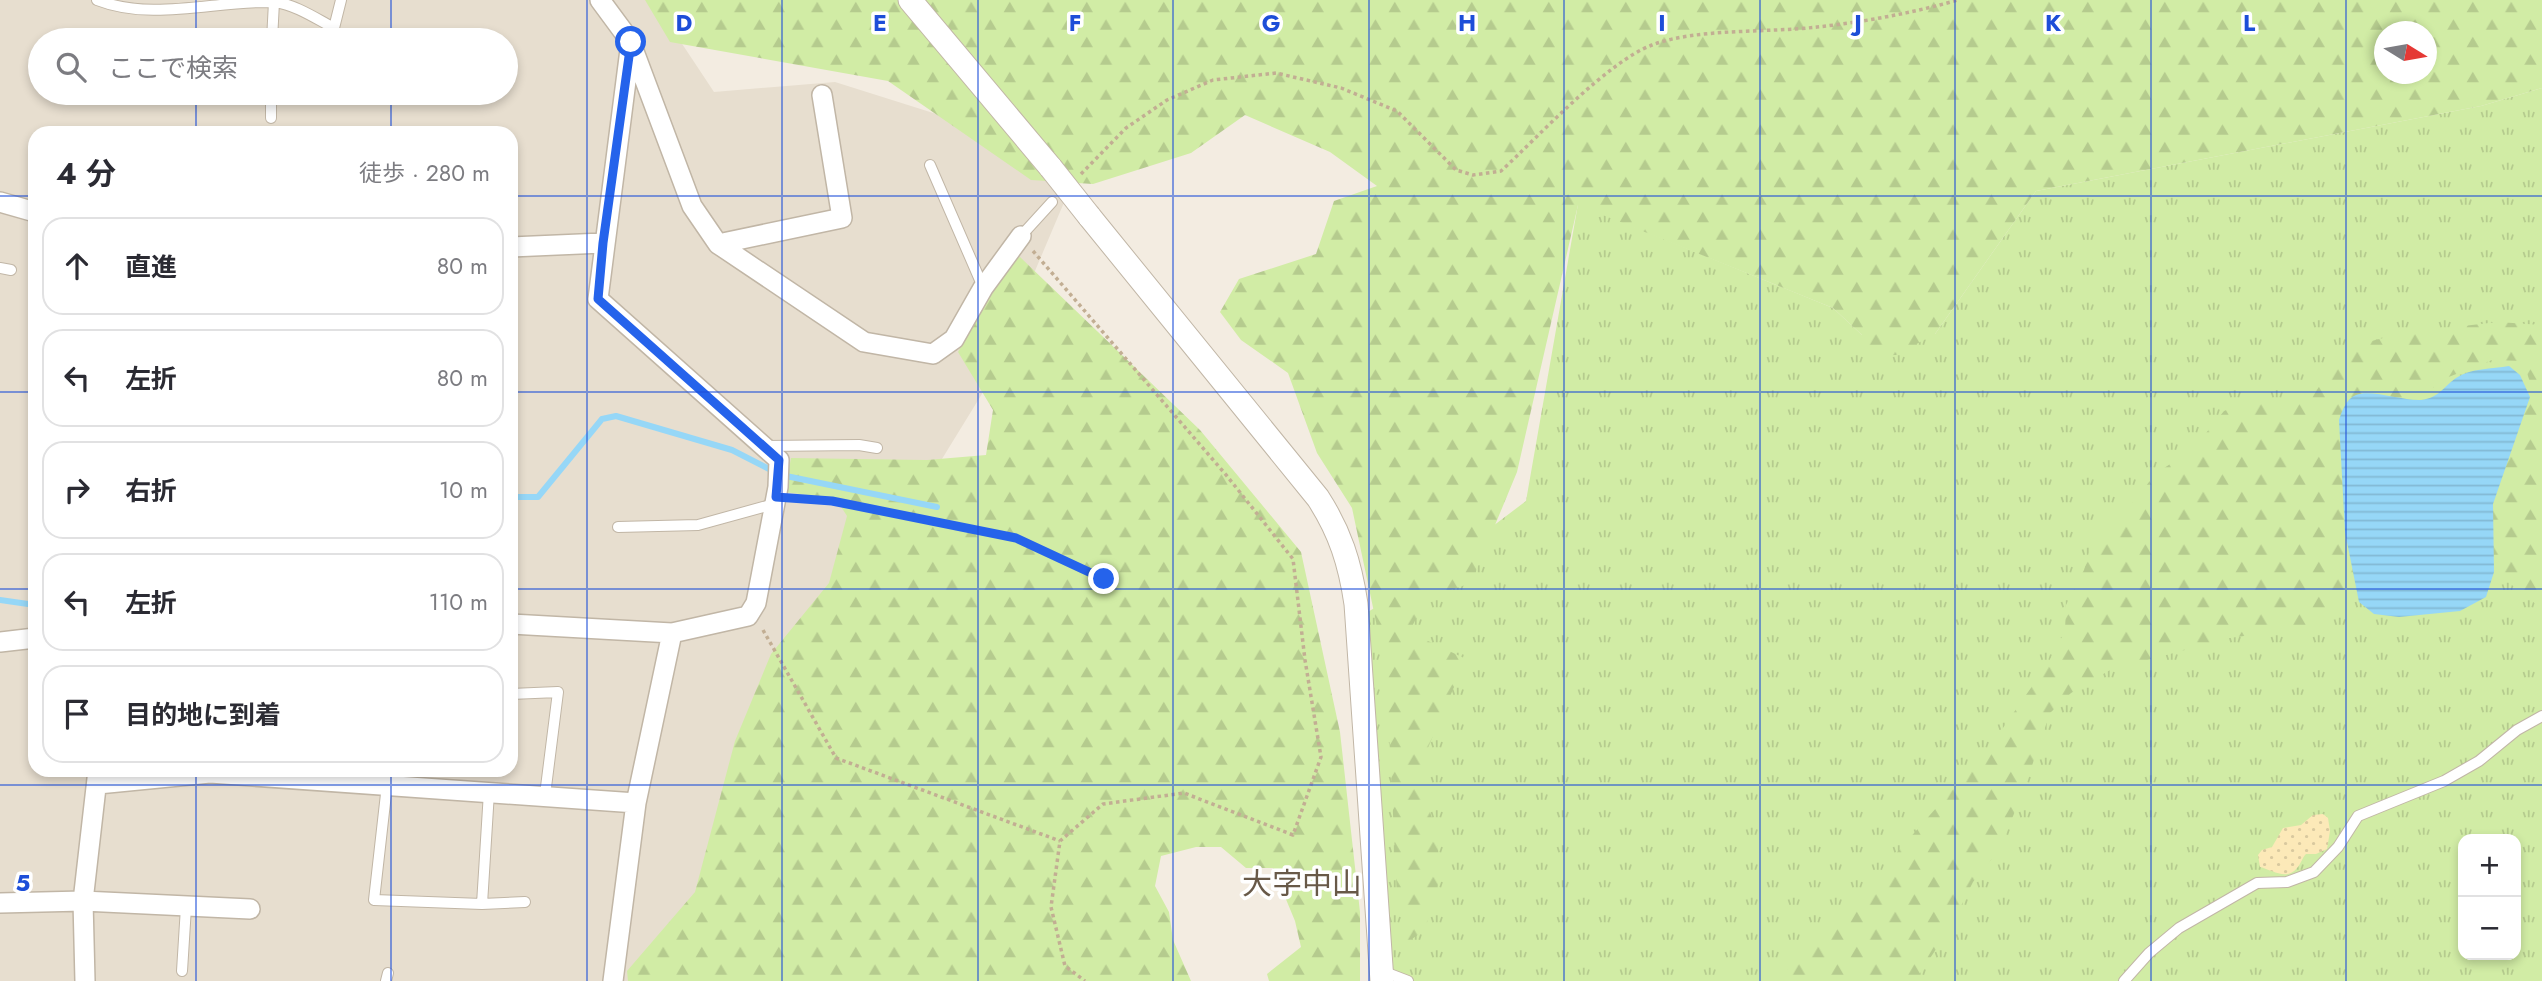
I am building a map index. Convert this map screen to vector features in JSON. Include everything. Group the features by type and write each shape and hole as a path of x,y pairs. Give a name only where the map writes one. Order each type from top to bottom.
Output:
{"street":[{"path":"600,0 631,42 692,206 718,244 864,342 933,354 954,339 983,288 1021,236"},
{"path":"910,0 1051,168 1318,498 1336,526 1350,563 1356,604 1382,976"},
{"path":"518,624 672,634 748,616 756,603 776,501 779,460 598,299 603,243 631,42"},
{"path":"718,244 842,218 822,95"},
{"path":"0,202 28,210"},
{"path":"518,247 603,243"},
{"path":"612,981 636,803 672,634"},
{"path":"0,642 28,639"},
{"path":"85,981 83,901 98,777"},
{"path":"269,777 636,803"},
{"path":"0,903 83,901 250,909"}],"lane":[{"path":"97,0 142,9 274,2 293,7 334,28 341,0"},
{"path":"273,28 274,2"},
{"path":"271,105 271,118"},
{"path":"930,165 983,288"},
{"path":"1021,236 1052,202"},
{"path":"761,446 859,445 877,448"},
{"path":"618,527 688,527 776,501"},
{"path":"518,694 558,692 545,795"},
{"path":"2124,981 2149,953 2179,928 2257,883 2287,882 2314,872 2338,848 2358,816 2444,781 2479,761 2517,730 2542,716"},
{"path":"387,785 374,900 482,904 525,902"},
{"path":"482,904 489,791"},
{"path":"182,971 186,907"},
{"path":"1382,976 1408,981"}],"path":[{"path":"1080,174 1126,128 1167,100 1213,79 1276,74 1340,88 1397,111 1456,170 1487,175 1501,171 1609,71 1651,45 1677,38 1818,27 1926,9 1958,0"},
{"path":"1021,236 1227,476 1293,559 1305,660 1321,757 1293,835 1184,793 1102,804 1060,841 1051,907 1065,965 1085,981"},
{"path":"776,501 832,501 1016,538 1104,579"},
{"path":"752,610 836,758 1060,841"}],"shaded area":[{"path":"0,0 653,0 714,92 835,82 1082,160 985,389 731,802 721,981 0,981"}],"green space":[{"path":"645,0 2542,0 2542,88 2481,106 2036,191 1935,334 1896,355 1864,356 1862,335 1833,308 1578,205 1517,472 1471,583 1427,598 1409,632 1466,659 1427,750 1423,791 1437,833 1440,876 1425,930 1406,943 1397,897 1386,669 1352,508 1317,453 1288,373 1241,340 1220,312 1239,279 1316,254 1334,201 1377,186 1330,152 1245,115 1191,153 1093,184 1031,180 888,81 670,42"},
{"path":"2542,88 2542,981 1377,981 1351,622 1423,579 1526,501 1578,204 1833,308 1862,335 1935,334 2036,191 2481,106"},
{"path":"1020,257 1200,430 1301,552 1340,732 1360,912 1360,981 1269,981 1267,974 1301,947 1295,921 1273,868 1246,868 1221,847 1196,847 1161,856 1155,886 1169,912 1173,940 1191,981 628,981 627,971 695,892 735,741 771,654 829,583 847,516 836,499 785,492 791,458 927,460 986,455 993,410 958,352 1009,261"},
{"path":"2498,322 2542,325 2542,609 2503,578 2474,519 2507,415 2530,382 2523,361 2492,360 2446,378 2410,405 2356,577 2339,605 2320,625 2230,638 2110,670 2071,693 2050,713 2023,792 1999,850 1973,882 1950,928 1915,981 1776,981 1848,908 1989,748 2047,665 2065,631 2066,605 2084,570 2092,542 2137,498 2155,474 2193,449 2224,411 2251,400 2279,400 2317,389 2349,347 2402,333"}],"sand":[{"path":"2323,814 2328,818 2330,831 2327,849 2316,854 2306,854 2297,868 2289,874 2279,874 2260,867 2258,855 2262,850 2272,847 2283,828 2301,825 2313,815"}],"water":[{"path":"2509,366 2520,375 2530,397 2493,504 2494,572 2486,597 2460,611 2399,617 2374,614 2359,602 2345,532 2339,420 2345,406 2350,399 2362,394 2427,399 2437,395 2462,375"}],"waterway":[{"path":"518,497 538,497 602,419 616,416 732,450 771,470"},
{"path":"786,476 937,507"},
{"path":"0,600 28,604"}],"district":[{"name":"大字中山","path":"1302,883"}],"route":[{"path":"631,42 603,243 598,299 779,460 776,497 832,501 1016,538 1104,579"}]}
